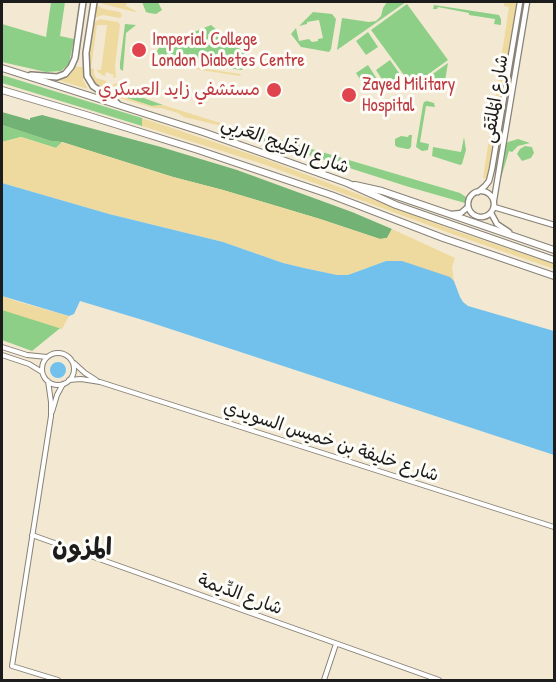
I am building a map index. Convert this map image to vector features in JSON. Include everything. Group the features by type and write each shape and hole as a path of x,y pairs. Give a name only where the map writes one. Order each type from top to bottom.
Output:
{"main road":[{"path":"20,74 61,76 71,67 75,58 83,2"},
{"path":"75,58 76,65 84,63 94,2"},
{"path":"86,53 86,72 90,83 96,90 126,108"},
{"name":"شارع الخَلِيج العَربِي","path":"2,68 202,132 347,183 426,216 555,260"},
{"name":"شارع الخَلِيج العَربِي","path":"2,90 208,153 555,276"},
{"path":"347,183 382,191 555,250"}],"street":[{"name":"شارع المُلتَقى","path":"477,192 487,184 492,169 520,2"},
{"name":"شارع المُلتَقى","path":"494,200 526,2"},
{"path":"492,169 491,185 493,187 495,185"},
{"path":"437,211 458,214 463,212 468,207 471,196 477,192 488,193 494,200 494,207 488,216 479,218 472,214 468,207"},
{"path":"494,207 555,225"},
{"path":"491,213 501,228 531,242"},
{"path":"2,347 27,355 48,357 62,354 73,363 74,370 57,395 51,416 12,666 58,681"},
{"path":"2,355 29,364 43,374 48,381 51,416"},
{"path":"43,374 43,366 48,357"},
{"name":"شارع خليفة بن خميس السويدي","path":"73,363 100,382"},
{"name":"شارع خليفة بن خميس السويدي","path":"69,380 100,382 555,527"},
{"path":"48,381 63,384"},
{"name":"شارع الدِّيمة","path":"32,535 439,681"},
{"path":"324,681 336,644"}],"green space":[{"path":"51,2 65,2 60,36 74,39 69,64 61,71 46,72 2,62 2,24 46,37"},
{"path":"142,2 158,2 162,10 156,14 146,12"},
{"path":"387,2 406,2 337,50 342,18 376,21 381,16"},
{"path":"407,4 448,60 412,86 371,30"},
{"path":"434,5 499,15 501,25 494,24 495,19 438,7 433,9"},
{"path":"313,12 332,14 336,19 329,52 301,47 291,34 296,28 299,41 309,39 312,42 323,38 319,20 299,26"},
{"path":"125,24 136,25 126,33 123,71 120,69 120,63"},
{"path":"211,25 252,59 242,70 212,66 205,60 197,63 163,58 158,54 160,46"},
{"path":"368,32 378,47 366,55 356,41"},
{"path":"390,60 411,90 385,84 376,70"},
{"path":"448,63 443,93 413,88"},
{"path":"368,65 377,79 365,87 356,73"},
{"path":"2,75 142,118 142,126 2,83"},
{"path":"114,92 129,96 130,93 163,105 152,106 114,94"},
{"path":"427,101 434,103 435,107 426,106 420,142 429,144 428,150 422,151 416,147 423,105"},
{"path":"2,112 30,120 30,118 42,115 161,147 237,170 392,229 387,238 380,239 62,142 51,141 2,125"},
{"path":"2,125 51,141 62,142 56,148 21,137 2,142"},
{"path":"251,131 460,193 466,197 467,201 465,203 409,187 252,137 249,134"},
{"path":"412,135 409,149 395,145 395,139"},
{"path":"464,137 466,150 462,164 432,156 433,147 461,152"},
{"path":"518,139 530,143 518,146 512,152 509,151 501,178 499,177 505,143"},
{"path":"525,146 532,147 534,153 531,158 522,161 517,154"},
{"path":"2,305 64,325 32,351 2,340"}],"sand":[{"path":"99,2 127,2 126,6 136,11 135,12"},
{"path":"504,2 520,2 487,179 483,178 509,7 504,6"},
{"path":"96,3 104,9 120,12 122,16 120,18 103,15 94,18"},
{"path":"100,19 118,22 120,25 115,66 116,77 113,78 114,75 106,72 105,76 97,71 101,70 107,25 97,25 91,68 94,69 96,78 113,85 120,82 130,93 129,97 114,94 151,106 163,105 232,126 234,129 184,117 161,108 154,108 105,94 96,89 88,72 88,59 93,26"},
{"path":"161,62 240,74 241,75 163,64"},
{"path":"75,66 83,67 83,80 88,89 54,79 68,76"},
{"path":"142,118 265,159 456,231 554,264 554,269 263,164 142,126"},
{"path":"21,137 56,148 62,142 380,239 387,238 392,229 455,258 452,267 454,281 450,277 386,261 348,275 304,268 223,242 109,214 2,183 2,142"},
{"path":"2,296 69,316 62,329 2,310"}],"water":[{"path":"2,183 109,214 223,242 283,263 337,275 348,275 386,261 402,261 450,277 463,302 468,306 554,331 554,455 80,301 74,314 69,316 2,296"},
{"path":"55,362 61,362 66,370 64,376 55,378 50,373 50,367"}],"place":[{"name":"Imperial College London Diabetes Centre","path":"139,50"},
{"name":"مستشفي زايد العسكري","path":"274,90"},
{"name":"Zayed Military Hospital","path":"349,95"}],"district":[{"name":"المزون","path":"82,549"}]}
